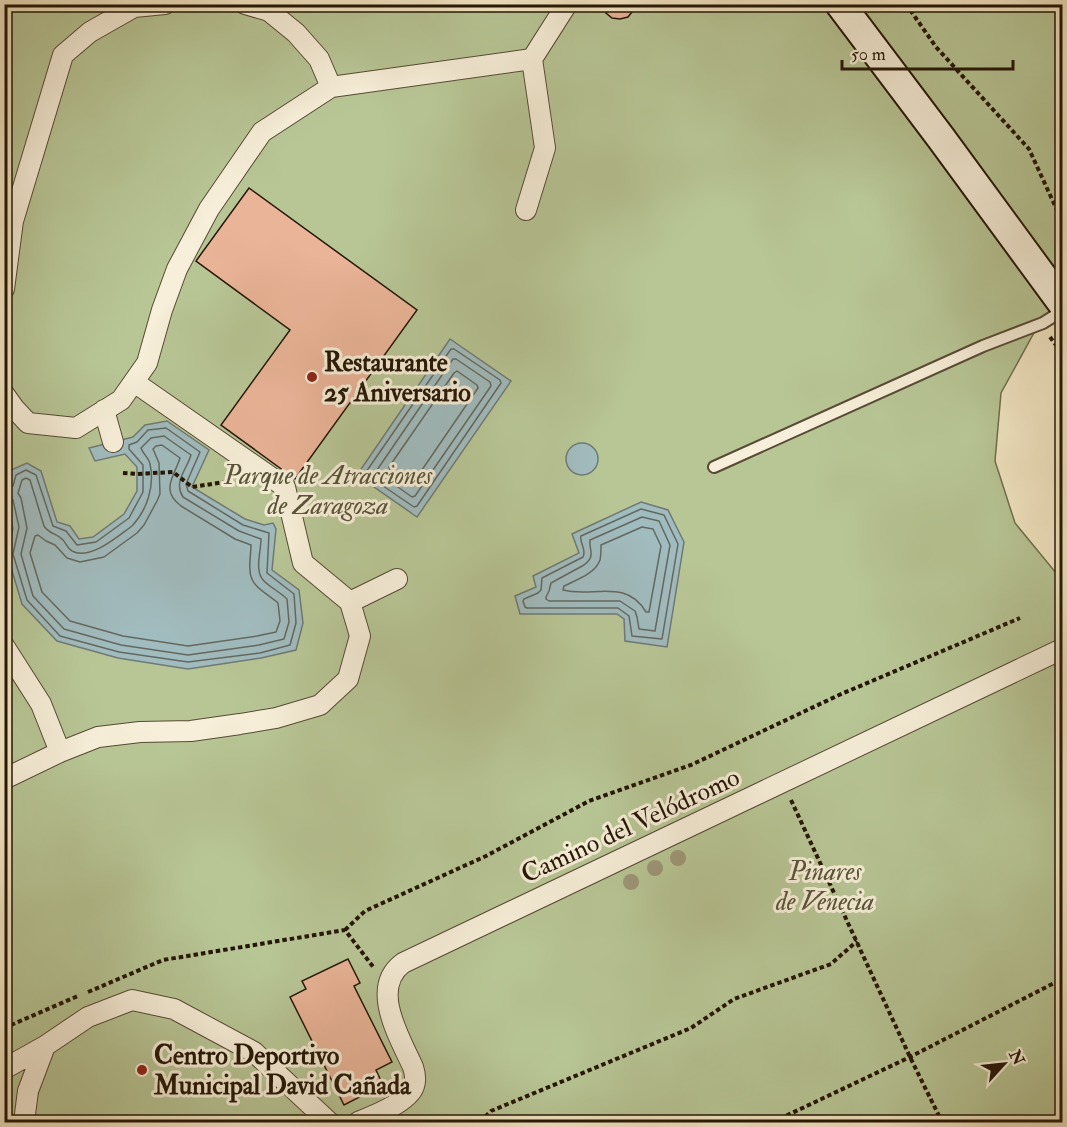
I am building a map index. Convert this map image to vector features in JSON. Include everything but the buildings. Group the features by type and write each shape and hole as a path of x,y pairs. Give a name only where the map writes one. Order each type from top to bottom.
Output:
{"street":[{"path":"4,289 13,221 63,55 90,32 135,7 165,4"},
{"path":"245,4 268,11 296,33 319,59 331,87"},
{"path":"526,210 545,148 532,59 567,4"},
{"path":"840,4 1062,303"},
{"path":"8,407 28,423 76,428 121,400 147,363 162,310 177,269 209,209 262,132 331,87 532,59"},
{"path":"4,779 60,752 98,737 140,732 191,730 276,718 320,705 348,679 360,636 350,602 303,563 285,487 134,382"},
{"path":"104,410 113,442"},
{"path":"350,602 397,579"},
{"path":"4,646 41,704 60,752"},
{"name":"Camino del Velódromo","path":"389,986 390,979 398,967 408,959 1062,649"},
{"path":"358,1122 400,1101 414,1087 413,1067 388,1007 389,986"},
{"path":"4,1069 45,1046 88,1017 132,1000 174,1009 254,1052 329,1122"},
{"path":"24,1122 28,1091 45,1046"}],"lane":[{"path":"714,467 983,346 1043,323 1062,311"}],"path":[{"path":"906,4 936,47 1029,149 1062,221"},
{"path":"123,473 173,472 192,487 225,482 242,457"},
{"path":"4,1028 162,960 345,930 365,911 486,856 589,801 692,765 839,695 1020,618"},
{"path":"783,783 942,1122"},
{"path":"345,930 389,986"},
{"path":"480,1122 490,1111 691,1028 734,999 831,964 857,941"},
{"path":"773,1122 910,1057 1062,980"}],"green space":[{"path":"5,5 1062,5 1062,312 1035,331 1001,393 995,461 1015,523 1056,573 1062,577 1062,1122 5,1122"}],"water":[{"path":"450,339 511,381 417,517 357,475"},
{"path":"167,421 209,450 192,487 245,519 264,525 273,523 276,529 272,570 299,590 303,623 296,650 261,658 188,669 118,658 57,641 22,604 7,554 13,529 5,492 11,470 27,463 41,471 57,522 70,526 79,539 93,537 124,514 137,491 137,467 125,454 95,461 89,448 133,437 145,425"},
{"path":"582,443 593,448 598,459 593,470 582,475 571,470 566,459 571,448"},
{"path":"641,502 668,510 684,542 667,647 625,641 624,619 617,614 520,614 515,596 536,587 533,576 579,553 572,534"}],"place":[{"name":"Restaurante 25 Aniversario","path":"312,377"},
{"name":"Centro Deportivo Municipal David Cañada","path":"142,1070"}],"park label":[{"name":"Parque de Atracciones de Zaragoza","path":"328,490"},
{"name":"Pinares de Venecia","path":"825,886"}]}
